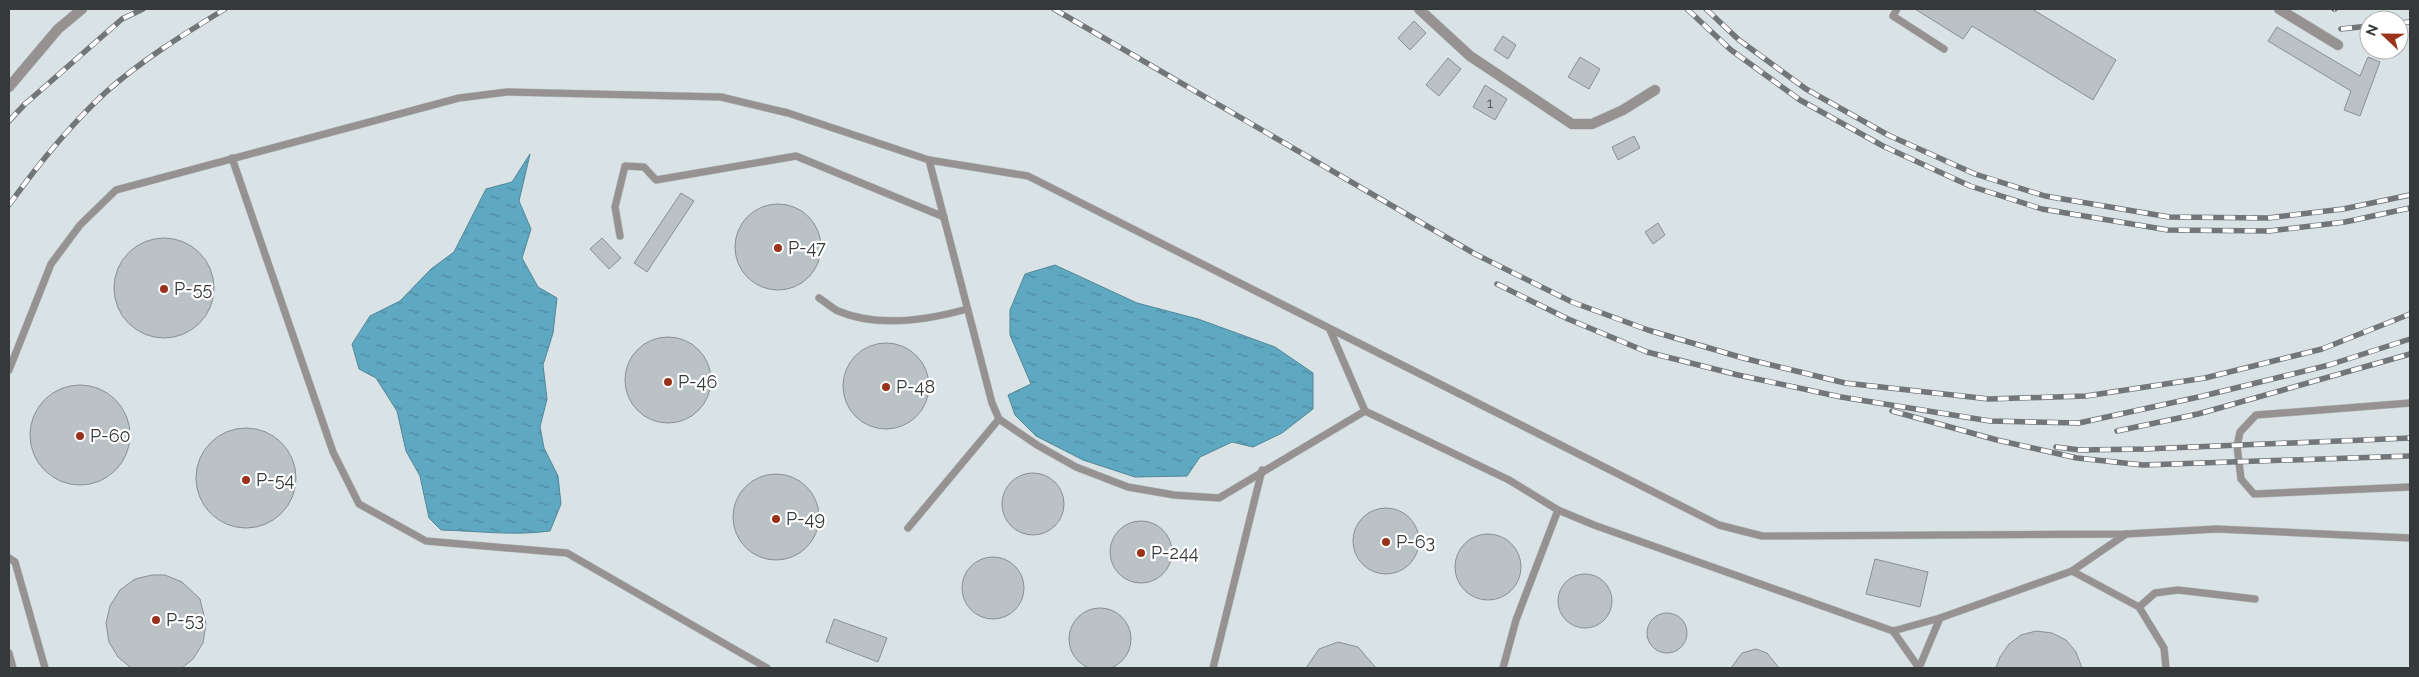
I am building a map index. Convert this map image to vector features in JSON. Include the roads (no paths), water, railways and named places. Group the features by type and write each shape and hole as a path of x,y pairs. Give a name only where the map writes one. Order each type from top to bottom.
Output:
{"street":[{"path":"9,87 58,29 82,9"},
{"path":"1419,9 1470,56 1572,124 1592,124 1623,110 1655,90"},
{"path":"2279,9 2338,45"}],"lane":[{"path":"1897,9 1893,16 1944,49"},
{"path":"9,370 51,264 80,225 116,190 459,98 507,92 721,97 788,114 929,160 1028,176 1718,525 1762,536 2126,534 2217,529 2410,538"},
{"path":"620,236 615,207 625,166 644,166 656,180 796,156 944,217"},
{"path":"232,158 333,452 360,504 426,541 567,553 767,668"},
{"path":"929,160 992,403 998,419 1037,445 1076,467 1128,487 1174,495 1219,498 1262,470 1365,411"},
{"path":"819,298 838,311 869,319 936,318 967,309"},
{"path":"1330,330 1365,411 1509,480 1558,510 1594,525 1893,631 1940,618 2072,571 2126,534"},
{"path":"2410,403 2256,415 2240,432 2237,446 2240,479 2254,494 2410,487"},
{"path":"908,528 998,419"},
{"path":"1212,668 1262,470"},
{"path":"1503,668 1516,620 1558,510"},
{"path":"9,558 15,562 44,668"},
{"path":"2072,571 2139,607 2164,648 2166,668"},
{"path":"2139,607 2154,593 2178,590 2255,599"},
{"path":"1919,668 1940,618"},
{"path":"1893,631 1919,668"},
{"path":"9,653 13,668"}],"water":[{"path":"530,154 519,201 531,229 522,258 538,287 557,298 553,333 543,365 547,399 540,427 544,448 558,476 561,504 550,531 509,533 441,530 429,518 420,476 406,451 397,411 376,378 359,369 352,344 370,316 400,301 431,269 454,252 486,189 512,182"},
{"path":"1055,265 1137,303 1198,319 1275,347 1313,373 1313,409 1282,433 1253,447 1232,442 1200,457 1187,476 1135,477 1083,460 1036,436 1015,415 1008,395 1031,384 1010,335 1010,310 1025,274"}],"railway":[{"path":"9,121 25,104 122,19 143,9"},
{"path":"9,205 54,146 106,92 149,58 225,9"},
{"path":"1054,9 1475,254 1572,302 1648,330 1743,358 1845,383 1989,399 2086,396 2205,378 2322,349 2410,314"},
{"path":"1687,9 1731,50 1800,100 1883,146 1970,186 2042,209 2168,230 2269,231 2345,222 2410,208"},
{"path":"1706,9 1739,40 1806,89 1888,135 1975,174 2045,196 2169,217 2268,218 2343,209 2410,195"},
{"path":"2341,29 2359,27"},
{"path":"1497,284 1568,319 1647,352 1738,375 1841,397 1990,421 2079,423 2203,396 2329,365 2410,339"},
{"path":"2117,431 2198,414 2410,354"},
{"path":"1892,411 1997,440 2077,458 2143,465 2410,456"},
{"path":"2056,447 2080,450 2145,449 2410,438"}],"place":[{"name":"Р-47","path":"778,248"},
{"name":"Р-55","path":"164,289"},
{"name":"Р-46","path":"668,382"},
{"name":"Р-48","path":"886,387"},
{"name":"Р-60","path":"80,436"},
{"name":"Р-54","path":"246,480"},
{"name":"Р-49","path":"776,519"},
{"name":"Р-63","path":"1386,542"},
{"name":"Р-244","path":"1141,553"},
{"name":"Р-53","path":"156,620"}]}
